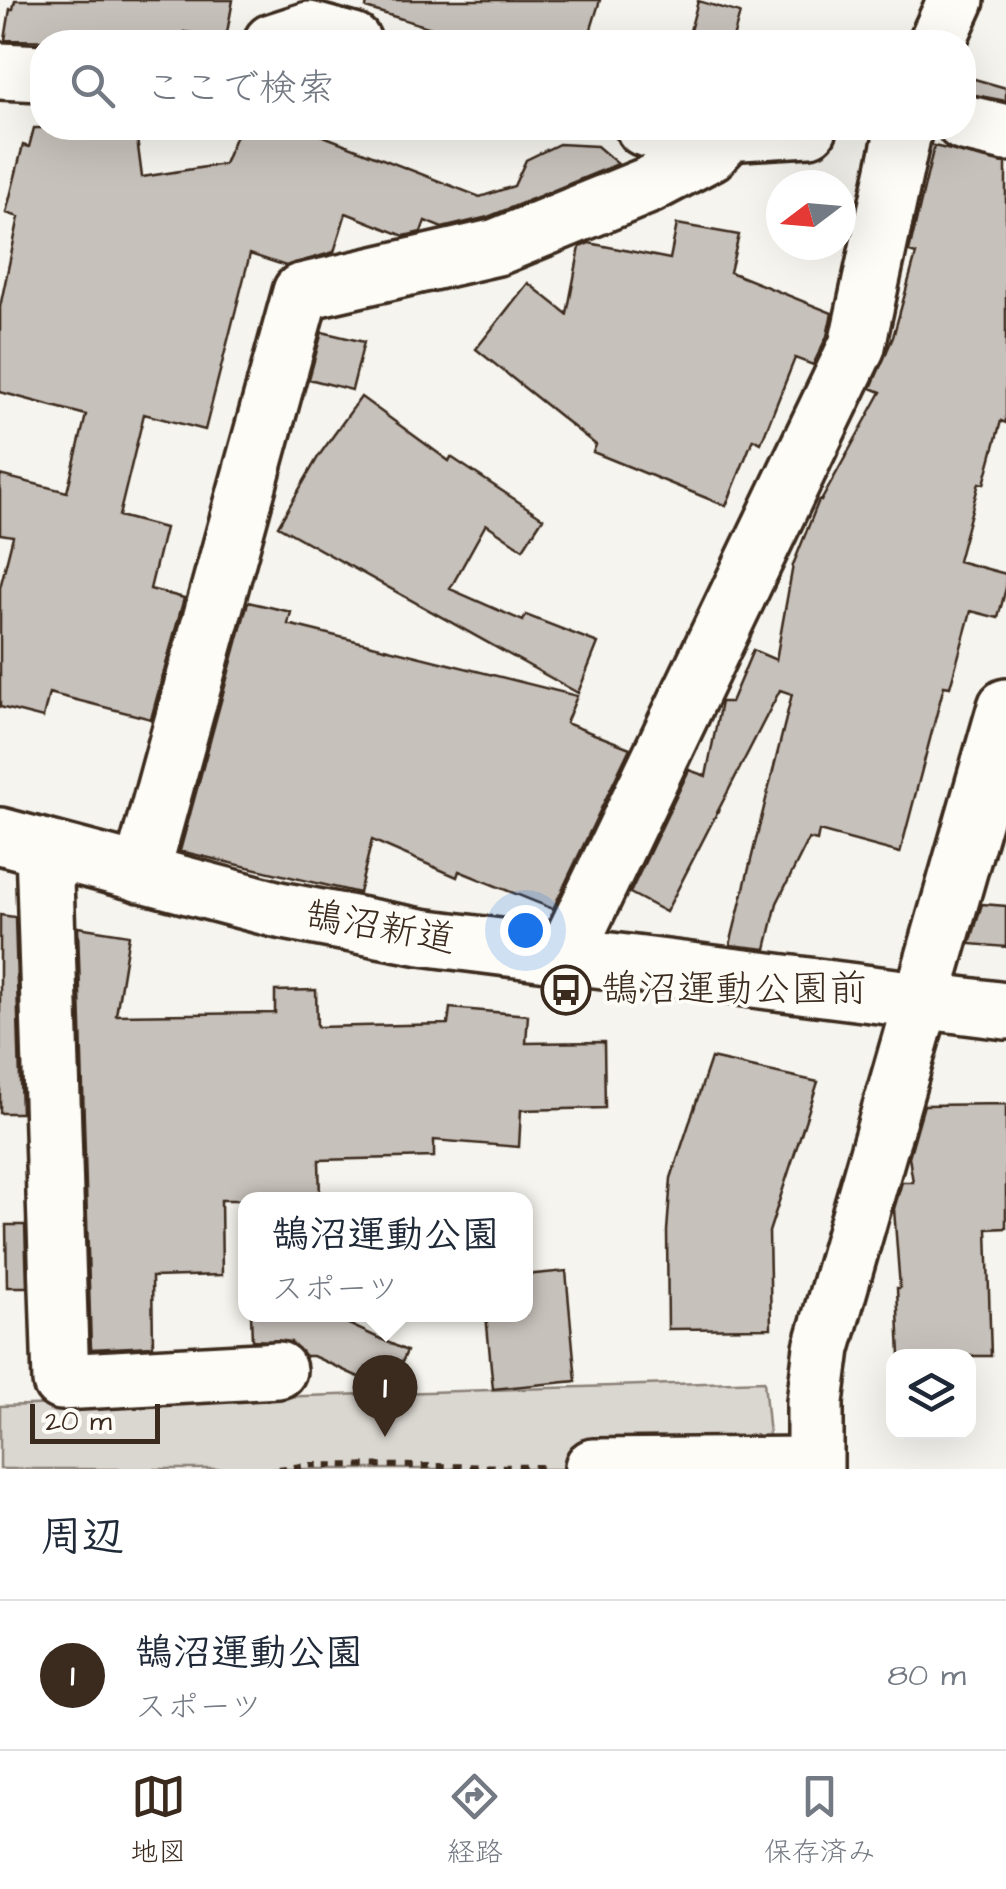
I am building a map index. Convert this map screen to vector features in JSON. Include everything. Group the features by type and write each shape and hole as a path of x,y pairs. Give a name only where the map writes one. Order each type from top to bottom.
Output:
{"street":[{"path":"942,30 956,0"},
{"path":"0,71 30,72"},
{"path":"976,126 1006,133"},
{"path":"141,874 300,292 498,247 649,185 710,154 723,140"},
{"path":"564,958 857,346 901,140"},
{"path":"606,1468 815,1467 815,1402 822,1348 1006,707"},
{"path":"22,842 60,1382 278,1370"},
{"name":"鵠沼新道","path":"22,842 279,910 420,937 1006,1012"}],"path":[{"path":"278,1469 310,1465 606,1468"}],"shaded area":[{"path":"764,1381 772,1469 0,1469 0,1406"}],"building":[{"path":"15,0 233,0 227,30 30,30 30,40 5,40"},
{"path":"367,0 600,0 591,30 438,30 366,8"},
{"path":"698,1 740,13 735,30 690,30"},
{"path":"976,79 1006,88 1006,101 976,95"},
{"path":"31,140 137,140 142,177 224,164 234,140 334,140 480,197 514,186 526,160 559,144 597,146 618,164 488,217 442,228 425,221 421,232 404,236 346,213 334,252 286,266 250,254 205,430 144,414 119,516 165,528 150,589 184,598 151,719 49,693 43,718 0,707 0,588 13,536 0,534 0,475 67,492 86,415 0,392 0,307 19,217 6,213 23,145 29,147"},
{"path":"934,146 1006,163 1006,423 1001,421 984,484 979,483 958,561 1006,574 1006,588 998,618 971,611 950,687 944,686 900,853 819,831 817,841 809,839 777,903 766,949 730,945 792,694 780,690 666,912 630,893 689,770 706,776 721,702 731,702 753,650 776,660 793,565 819,500 881,392 871,388 893,337 916,254 909,252"},
{"path":"677,224 739,235 730,272 832,313 827,336 813,365 795,358 761,443 753,439 726,506 593,452 596,445 476,349 528,283 567,314 580,247 589,243 670,259"},
{"path":"322,332 364,342 352,390 309,379"},
{"path":"361,397 449,461 451,457 543,518 523,549 486,524 450,589 523,621 526,615 598,643 578,693 278,526 318,457"},
{"path":"248,602 291,612 288,624 577,696 566,723 630,748 553,909 459,871 457,877 372,840 359,893 180,851"},
{"path":"982,904 1006,906 1006,947 970,944"},
{"path":"0,915 15,917 21,1113 0,1113"},
{"path":"78,927 129,935 116,1015 275,1013 275,991 316,990 317,1027 448,1024 450,1008 528,1015 526,1043 604,1042 605,1108 521,1110 519,1147 434,1140 434,1157 319,1160 320,1192 238,1192 238,1200 221,1200 222,1275 152,1277 153,1346 91,1349"},
{"path":"711,1058 818,1082 769,1232 771,1328 668,1329 671,1178"},
{"path":"1006,1104 1006,1228 987,1229 991,1356 976,1356 976,1349 900,1349 894,1209 902,1182 913,1182 909,1157 924,1105"},
{"path":"6,1225 25,1225 27,1287 7,1287"},
{"path":"566,1271 576,1381 493,1389 487,1322 533,1322 533,1274"},
{"path":"251,1322 344,1322 407,1351 389,1391 313,1356 305,1356 291,1342 252,1340"}],"place":[{"name":"鵠沼運動公園前","path":"566,990"},
{"name":"鵠沼運動公園","path":"385,1437"}]}
